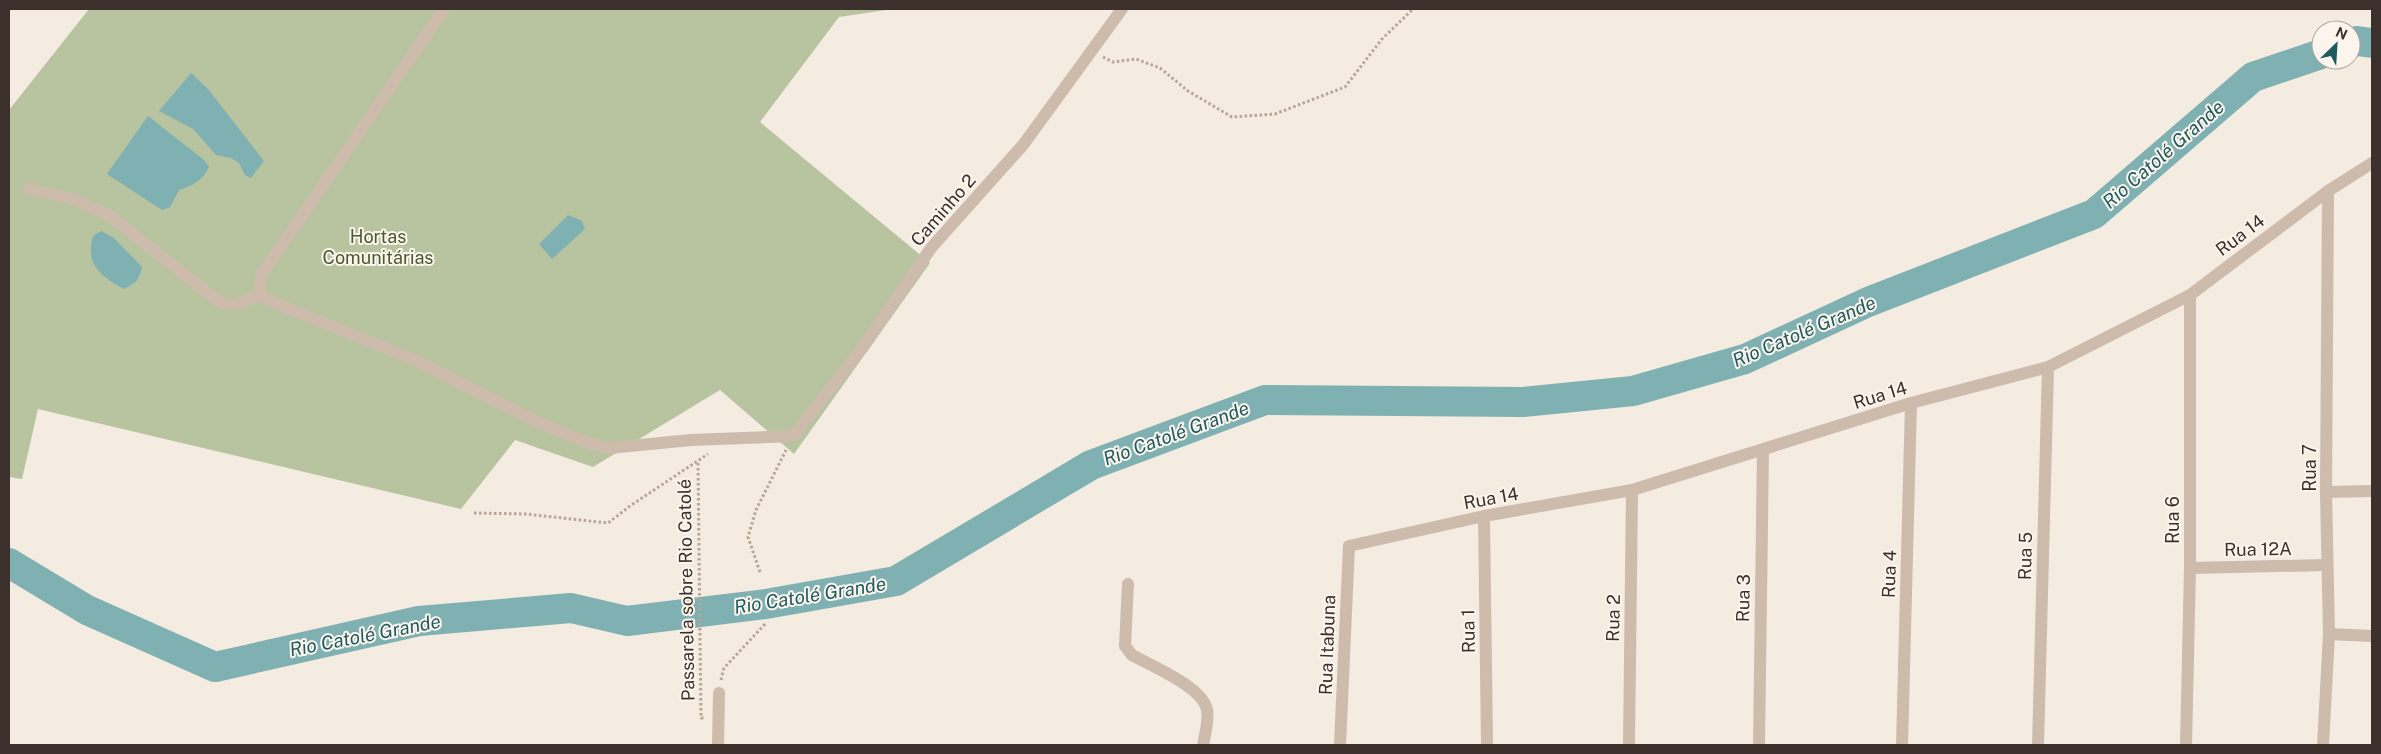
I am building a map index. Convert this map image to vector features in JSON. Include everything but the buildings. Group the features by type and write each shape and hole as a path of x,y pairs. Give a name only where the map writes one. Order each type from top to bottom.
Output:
{"street":[{"path":"261,295 258,286 262,274 444,9"},
{"name":"Caminho 2","path":"793,436 863,347 931,248 1023,145 1122,9"},
{"name":"Rua 14","path":"1349,546 1484,516 1632,490 1911,403 2048,367 2190,295 2328,191 2372,163"},
{"path":"29,189 70,198 109,214 218,301 232,305 261,295 419,362 537,422 591,444 609,448 691,440 793,436"},
{"name":"Rua 7","path":"2323,745 2329,634 2326,492 2328,191"},
{"name":"Rua 6","path":"2186,745 2190,568 2190,295"},
{"name":"Rua 5","path":"2038,745 2048,367"},
{"name":"Rua 4","path":"1902,745 1911,403"},
{"name":"Rua 3","path":"1759,745 1763,450"},
{"name":"Rua 2","path":"1629,745 1632,490"},
{"path":"2326,492 2372,491"},
{"name":"Rua 1","path":"1484,516 1487,745"},
{"name":"Rua Itabuna","path":"1340,745 1349,546"},
{"name":"Rua 12A","path":"2190,568 2327,565"},
{"path":"1128,584 1125,646 1132,655 1194,690 1204,699 1208,712 1203,745"},
{"path":"2329,634 2372,636"},
{"path":"718,745 719,693"}],"path":[{"path":"1090,51 1113,62 1136,59 1160,68 1188,91 1232,116 1275,114 1345,87 1382,39 1413,9"},
{"path":"760,572 748,537 756,510 793,436"},
{"name":"Passarela sobre Rio Catolé","path":"474,513 526,514 608,523 630,506 698,462 701,718"},
{"path":"719,693 724,668 766,623"}],"green space":[{"name":"Hortas Comunitárias","path":"89,9 893,9 839,17 760,122 930,263 794,454 720,390 593,467 515,440 461,509 38,409 22,479 9,477 9,110"}],"water":[{"path":"191,73 208,89 264,161 251,178 245,175 239,163 231,158 216,155 193,129 159,111"},
{"path":"148,116 204,160 209,167 204,176 197,182 179,190 170,207 162,210 107,174"},
{"path":"568,215 582,221 585,229 552,259 539,244"},
{"path":"101,231 114,238 142,267 136,281 124,289 102,274 93,262 91,246 93,236"}],"waterway":[{"name":"Rio Catolé Grande","path":"2361,42 2372,43"},
{"name":"Rio Catolé Grande","path":"9,563 87,610 215,667 419,621 571,608 627,621 766,604 896,581 1091,465 1265,400 1523,402 1633,391 1745,359 1868,302 2094,214 2253,77 2311,57"}]}
